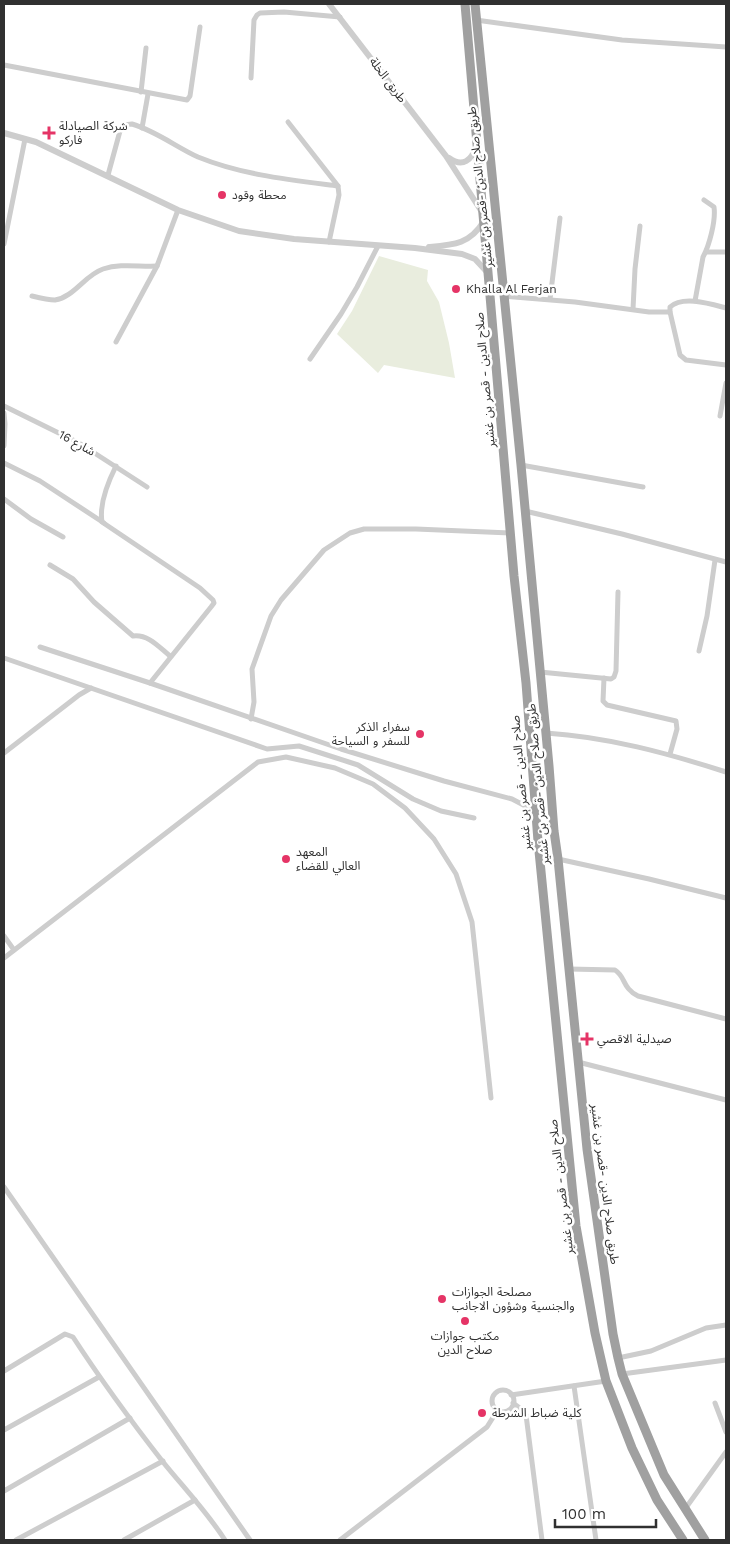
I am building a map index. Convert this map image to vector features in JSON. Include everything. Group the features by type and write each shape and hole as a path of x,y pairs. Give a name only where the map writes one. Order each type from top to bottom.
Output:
{"highway":[{"name":"صلاح الدين - قصر بن غشير","path":"465,4 511,534 526,683 535,806 576,1226 594,1334 606,1381 632,1448 657,1500 683,1540"},
{"name":"طريق صلاح الدين -قصر بن غشير","path":"475,4 521,465 568,970 587,1149 612,1334 622,1374 664,1475 705,1540"},
{"path":"535,806 545,807 549,804 551,798"},
{"path":"540,856 543,848 550,846 557,856"}],"street":[{"name":"طريق الخلة","path":"329,4 446,156 484,218"},
{"path":"251,78 254,20 257,15 260,13 284,12 341,18"},
{"path":"476,20 622,40 726,47"},
{"path":"4,65 148,94 189,99 200,27"},
{"path":"141,92 146,48"},
{"path":"142,128 148,94"},
{"path":"288,122 338,186 339,196 329,242"},
{"path":"108,175 122,128 132,124 198,157 242,171 269,177 338,186"},
{"path":"4,133 36,142 178,210 239,230 294,239 415,248 469,256 480,263 488,274"},
{"path":"4,244 25,139"},
{"path":"446,156 457,162 468,160 472,157 476,142"},
{"path":"695,301 702,257 707,252 715,210 711,204 704,200"},
{"path":"116,342 157,266 178,210"},
{"path":"415,248 458,244 474,234 484,218"},
{"path":"550,300 560,218"},
{"path":"633,310 640,226"},
{"path":"310,359 358,287 378,246"},
{"path":"707,252 726,252"},
{"path":"32,296 49,300 62,298 92,274 114,266 157,266"},
{"path":"503,296 633,310 670,312"},
{"path":"726,308 695,301 674,304 670,307 682,358 726,365"},
{"path":"720,416 726,383"},
{"name":"شارع 16","path":"4,406 78,443 147,487"},
{"path":"4,413 4,446"},
{"path":"4,463 40,482 105,524 200,588 213,600 214,603 211,607 150,683"},
{"path":"521,465 643,487"},
{"path":"105,524 102,520 107,486 116,466"},
{"path":"4,499 31,518 63,536"},
{"path":"525,511 622,534 726,562"},
{"path":"251,719 254,702 252,669 271,616 281,600 324,550 333,543 350,533 364,529 416,529 511,534"},
{"path":"699,651 716,560"},
{"path":"50,565 73,579 94,602 133,636 146,637 170,656"},
{"path":"540,672 612,678 616,671 618,592"},
{"path":"40,647 341,749 444,781 535,806"},
{"path":"4,658 267,749 299,746 358,765 413,799 441,812 474,818"},
{"path":"604,678 603,701 606,705 676,721 677,729 670,754"},
{"path":"4,753 79,695 92,688"},
{"path":"546,733 574,735 670,754 726,772"},
{"path":"4,958 258,762 286,757 334,768 373,784 405,808 432,836 456,874 472,922 492,1098"},
{"path":"557,856 726,898"},
{"path":"4,936 14,950"},
{"path":"568,970 618,970 626,988 631,993 726,1019"},
{"path":"578,1062 726,1100"},
{"path":"4,1187 250,1540"},
{"path":"618,1358 651,1351 706,1328 726,1325"},
{"path":"4,1370 66,1334 73,1336 99,1377 225,1540"},
{"path":"622,1374 726,1360"},
{"path":"4,1430 99,1377"},
{"path":"513,1403 512,1407 505,1412 497,1411 492,1404 492,1400 496,1393 504,1391 511,1395 606,1381"},
{"path":"574,1386 596,1540"},
{"path":"511,1395 513,1403 526,1415 542,1540"},
{"path":"715,1403 726,1432"},
{"path":"340,1540 486,1427 497,1411"},
{"path":"4,1491 130,1418"},
{"path":"685,1509 726,1452"},
{"path":"16,1540 163,1461"},
{"path":"124,1540 194,1500"}],"shaded area":[{"path":"379,256 428,270 427,281 439,302 455,378 384,365 378,373 337,334 352,311"}],"place":[{"name":"شركة الصيادلة فاركو","path":"49,133"},
{"name":"محطة وقود","path":"222,195"},
{"name":"Khalla Al Ferjan","path":"456,289"},
{"name":"سفراء الذكر للسفر و السياحة","path":"420,734"},
{"name":"المعهد العالي للقضاء","path":"286,859"},
{"name":"صيدلية الاقصي","path":"587,1039"},
{"name":"مصلحة الجوازات والجنسية وشؤون الاجانب","path":"442,1299"},
{"name":"مكتب جوازات صلاح الدين","path":"465,1321"},
{"name":"كلية ضباط الشرطة","path":"482,1413"}]}
